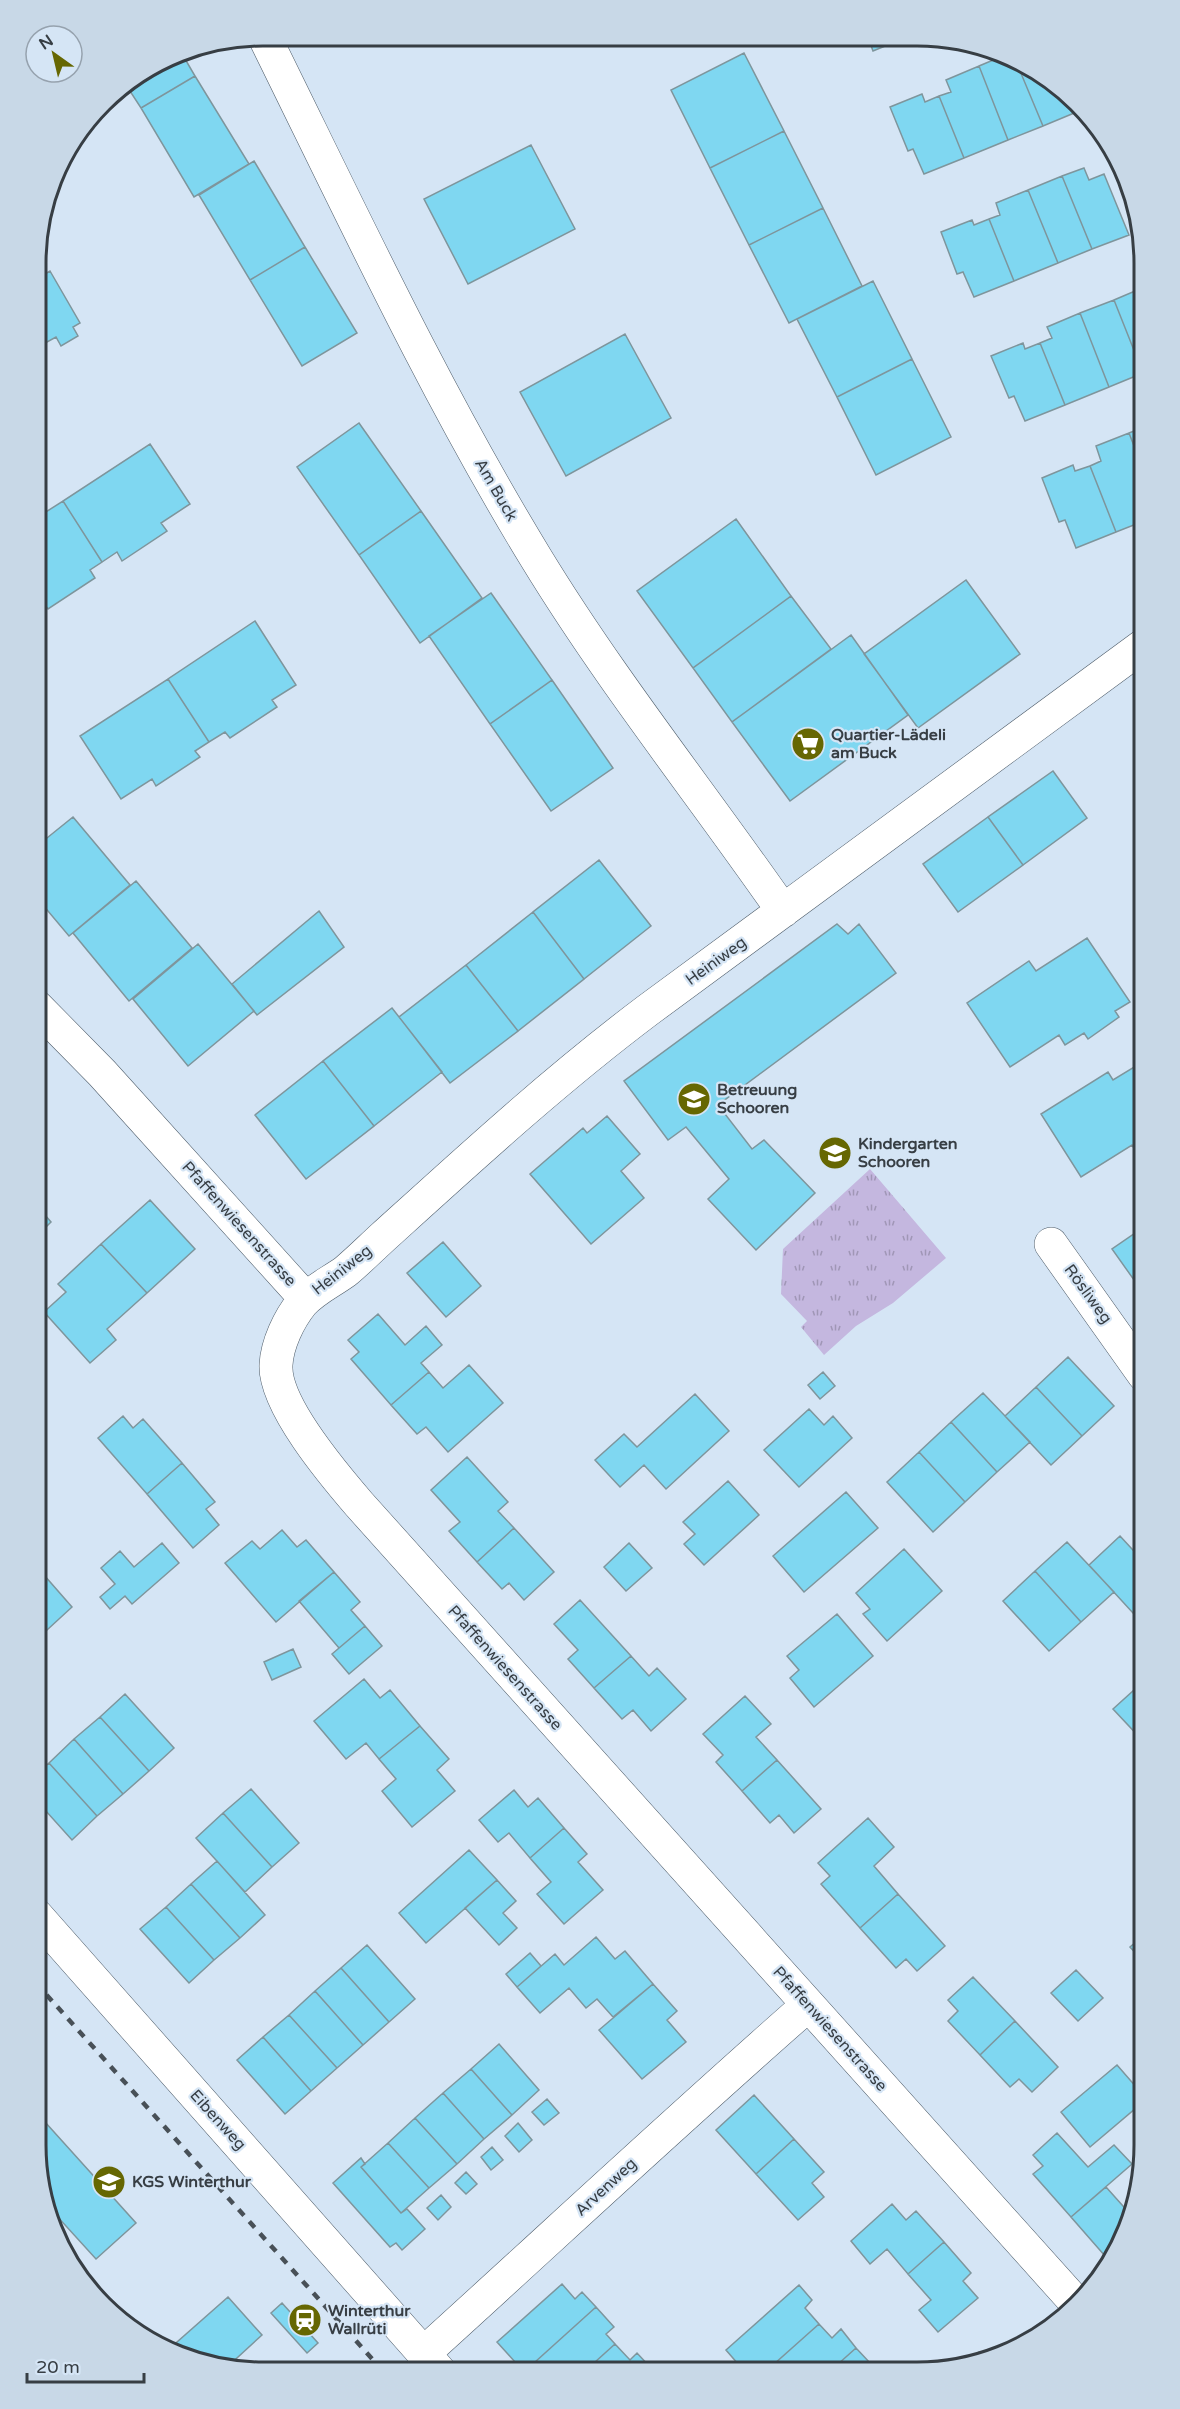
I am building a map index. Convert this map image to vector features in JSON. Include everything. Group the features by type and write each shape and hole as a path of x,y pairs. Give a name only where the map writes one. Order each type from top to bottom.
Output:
{"street":[{"name":"Am Buck","path":"269,46 442,392 514,522 585,635 783,911"},
{"name":"Heiniweg","path":"306,1299 345,1271 501,1130 640,1016 1134,652"},
{"name":"Pfaffenwiesenstrasse","path":"46,1016 102,1073 306,1299 286,1330 276,1366 286,1399 321,1457 369,1516 1071,2298"},
{"name":"Rösliweg","path":"1051,1244 1134,1361"},
{"name":"Eibenweg","path":"46,1926 432,2362"},
{"name":"Arvenweg","path":"432,2362 576,2215 807,2005"}],"green space":[{"path":"870,1169 946,1258 893,1303 856,1326 824,1355 801,1327 807,1321 781,1294 783,1249"}],"building":[{"path":"871,46 885,46 873,51"},
{"path":"744,53 784,131 710,168 671,90"},
{"path":"992,60 1021,74 1043,126 1008,140 979,66"},
{"path":"186,61 195,76 141,108 131,92 155,76"},
{"path":"979,66 1008,140 964,158 939,96 951,92 946,80"},
{"path":"1021,74 1048,91 1073,113 1043,126"},
{"path":"195,76 249,164 194,197 141,108"},
{"path":"922,94 925,102 939,96 964,158 924,174 913,149 908,151 890,107"},
{"path":"784,131 823,208 749,245 710,168"},
{"path":"531,145 575,229 468,284 424,199"},
{"path":"254,161 305,247 250,280 199,195"},
{"path":"1084,168 1089,180 1104,174 1129,235 1092,249 1062,176"},
{"path":"1062,176 1092,249 1058,263 1028,190"},
{"path":"1028,190 1058,263 1014,281 989,219 1000,215 996,203"},
{"path":"823,208 862,286 789,323 749,245"},
{"path":"989,219 1014,281 974,297 963,272 957,274 941,232 972,220 974,225"},
{"path":"305,247 357,333 302,366 250,280"},
{"path":"50,271 80,323 73,327 78,336 61,346 56,337 46,343 46,273"},
{"path":"873,281 912,359 837,397 797,319"},
{"path":"1134,291 1134,350 1114,300"},
{"path":"1114,300 1134,350 1134,377 1109,387 1080,313"},
{"path":"1080,313 1109,387 1065,405 1040,343 1052,338 1047,327"},
{"path":"625,334 671,418 566,476 520,392"},
{"path":"1023,343 1025,349 1040,343 1065,405 1025,421 1014,396 1009,398 991,356"},
{"path":"912,359 951,437 876,475 837,397"},
{"path":"359,423 421,511 359,555 297,467"},
{"path":"1134,431 1134,446 1129,433"},
{"path":"1129,433 1134,446 1134,525 1116,532 1090,466 1101,461 1096,446"},
{"path":"150,444 190,504 161,523 167,531 122,561 117,552 102,562 63,501"},
{"path":"1073,465 1075,471 1090,466 1116,532 1076,548 1065,520 1059,522 1042,478"},
{"path":"63,501 102,562 90,570 95,578 48,609 46,606 46,512"},
{"path":"421,511 482,598 420,643 359,555"},
{"path":"736,519 791,596 693,668 637,591"},
{"path":"966,580 1020,654 918,728 864,654"},
{"path":"491,593 552,680 490,724 429,636"},
{"path":"791,596 831,649 732,722 693,668"},
{"path":"255,621 296,685 272,700 277,707 230,738 225,732 209,742 168,679"},
{"path":"851,635 908,715 790,801 732,722"},
{"path":"168,679 209,742 195,751 200,757 156,786 152,779 121,799 80,736"},
{"path":"552,680 613,768 551,811 490,724"},
{"path":"1053,771 1087,818 1023,865 988,817"},
{"path":"73,817 130,885 69,936 46,909 46,839"},
{"path":"988,817 1023,865 958,912 923,864"},
{"path":"599,860 651,926 584,979 533,912"},
{"path":"136,881 192,948 129,1001 73,933"},
{"path":"319,911 344,947 257,1015 232,984"},
{"path":"533,912 584,979 518,1031 466,965"},
{"path":"837,924 848,934 859,924 896,973 718,1105 752,1149 764,1140 815,1193 756,1250 708,1199 729,1179 686,1127 668,1140 624,1081"},
{"path":"1087,938 1130,1002 1115,1011 1119,1017 1088,1039 1084,1033 1065,1045 1059,1035 1010,1067 967,1003 1029,961 1036,971"},
{"path":"198,944 254,1011 188,1066 133,999"},
{"path":"466,965 518,1031 450,1083 399,1017"},
{"path":"392,1008 442,1072 374,1126 323,1061"},
{"path":"323,1061 374,1126 306,1179 255,1115"},
{"path":"1134,1067 1134,1148 1132,1145 1081,1177 1041,1114 1108,1072 1113,1080"},
{"path":"607,1116 640,1154 621,1171 644,1198 591,1244 530,1174 583,1128 587,1133"},
{"path":"150,1200 195,1249 147,1293 101,1244"},
{"path":"46,1216 51,1222 46,1227"},
{"path":"1134,1234 1134,1280 1112,1249"},
{"path":"443,1242 481,1286 446,1317 407,1273"},
{"path":"101,1244 147,1293 107,1329 116,1340 90,1363 46,1314 46,1310 66,1292 58,1284"},
{"path":"378,1314 405,1345 426,1326 442,1345 421,1363 429,1372 391,1405 351,1359 359,1352 348,1340"},
{"path":"1068,1357 1114,1406 1082,1436 1036,1387"},
{"path":"469,1365 503,1403 448,1452 426,1427 417,1434 391,1405 429,1372 443,1388"},
{"path":"823,1372 835,1386 820,1399 808,1385"},
{"path":"1036,1387 1082,1436 1051,1465 1005,1416"},
{"path":"983,1393 1030,1442 997,1472 951,1422"},
{"path":"695,1394 729,1431 666,1489 644,1465 620,1487 595,1460 624,1434 637,1447"},
{"path":"809,1409 824,1425 833,1416 852,1438 799,1487 764,1450"},
{"path":"123,1416 133,1428 143,1419 182,1463 147,1494 98,1438"},
{"path":"951,1422 997,1472 965,1502 919,1452"},
{"path":"919,1452 965,1502 933,1532 887,1482"},
{"path":"467,1457 508,1502 498,1511 514,1528 477,1562 449,1531 460,1522 431,1490"},
{"path":"182,1463 215,1502 206,1509 219,1525 193,1548 147,1494"},
{"path":"728,1481 759,1515 704,1565 684,1544 695,1534 683,1522"},
{"path":"846,1492 878,1528 804,1592 773,1556"},
{"path":"514,1528 554,1572 524,1600 509,1583 502,1589 477,1562"},
{"path":"282,1530 297,1547 306,1540 334,1572 276,1622 225,1563 252,1541 260,1549"},
{"path":"1120,1536 1134,1551 1134,1612 1133,1613 1089,1565"},
{"path":"1067,1542 1114,1592 1081,1622 1035,1571"},
{"path":"162,1543 179,1563 132,1604 125,1596 110,1609 100,1597 115,1584 101,1568 120,1551 134,1567"},
{"path":"629,1543 652,1568 626,1591 604,1567"},
{"path":"904,1549 942,1591 887,1641 863,1614 870,1609 856,1593"},
{"path":"1035,1571 1081,1622 1049,1651 1003,1601"},
{"path":"334,1572 360,1602 351,1610 365,1626 339,1648 299,1601"},
{"path":"46,1577 72,1607 46,1629"},
{"path":"580,1600 631,1656 594,1688 568,1659 578,1650 554,1624"},
{"path":"837,1614 873,1656 814,1707 790,1678 799,1670 787,1656"},
{"path":"365,1626 382,1646 349,1674 332,1654"},
{"path":"293,1649 301,1667 272,1680 264,1662"},
{"path":"631,1656 649,1676 657,1668 686,1699 651,1731 633,1710 622,1719 594,1688"},
{"path":"364,1679 380,1698 390,1690 420,1726 379,1759 366,1743 346,1759 314,1721"},
{"path":"1134,1690 1134,1731 1113,1709"},
{"path":"125,1694 174,1748 149,1771 100,1717"},
{"path":"745,1696 771,1724 756,1737 777,1760 742,1791 716,1762 723,1755 703,1734"},
{"path":"100,1717 149,1771 123,1794 74,1739"},
{"path":"420,1726 449,1759 437,1770 455,1791 412,1827 382,1791 396,1779 379,1759"},
{"path":"74,1739 123,1794 97,1816 49,1763"},
{"path":"777,1760 821,1809 794,1833 779,1815 770,1823 742,1791"},
{"path":"49,1763 97,1816 72,1840 46,1811 46,1766"},
{"path":"251,1789 299,1843 272,1867 223,1813"},
{"path":"514,1790 528,1807 538,1798 564,1828 530,1858 509,1833 498,1842 479,1820"},
{"path":"223,1813 272,1867 245,1892 196,1838"},
{"path":"868,1818 894,1847 874,1866 898,1894 860,1928 821,1884 830,1876 818,1863"},
{"path":"564,1828 587,1854 578,1862 603,1890 564,1924 537,1894 551,1882 530,1858"},
{"path":"469,1850 497,1880 426,1943 399,1913"},
{"path":"217,1861 265,1915 240,1938 191,1884"},
{"path":"497,1880 516,1901 503,1913 517,1928 499,1945 465,1908"},
{"path":"191,1884 240,1938 214,1960 166,1907"},
{"path":"898,1894 945,1946 917,1971 906,1959 896,1968 860,1928"},
{"path":"166,1907 214,1960 189,1983 140,1929"},
{"path":"596,1937 615,1959 625,1951 653,1984 613,2017 597,1999 586,2008 569,1988 540,2013 517,1987 555,1954 564,1965"},
{"path":"367,1945 415,1999 389,2022 341,1968"},
{"path":"530,1953 541,1966 517,1987 506,1974"},
{"path":"341,1968 389,2022 363,2045 315,1991"},
{"path":"1076,1970 1103,1998 1078,2021 1051,1993"},
{"path":"973,1977 1015,2021 980,2055 948,2021 958,2011 948,2000"},
{"path":"653,1984 677,2011 667,2020 686,2042 642,2079 599,2030"},
{"path":"315,1991 363,2045 337,2068 289,2015"},
{"path":"289,2015 337,2068 311,2091 263,2037"},
{"path":"1015,2021 1058,2067 1032,2092 1019,2079 1010,2087 980,2055"},
{"path":"263,2037 311,2091 285,2114 237,2060"},
{"path":"499,2044 539,2090 512,2115 471,2069"},
{"path":"1117,2065 1134,2085 1134,2110 1090,2147 1061,2112"},
{"path":"471,2069 512,2115 484,2139 443,2093"},
{"path":"443,2093 484,2139 457,2164 415,2118"},
{"path":"754,2095 794,2139 756,2174 716,2130"},
{"path":"547,2099 559,2113 544,2125 532,2112"},
{"path":"415,2118 457,2164 429,2188 388,2143"},
{"path":"46,2123 136,2223 96,2259 58,2215 48,2173"},
{"path":"518,2123 532,2140 519,2152 505,2136"},
{"path":"1057,2133 1088,2167 1114,2145 1132,2164 1071,2217 1033,2174 1043,2166 1033,2155"},
{"path":"794,2139 824,2172 812,2183 824,2197 798,2220 756,2174"},
{"path":"388,2143 429,2188 401,2213 361,2167"},
{"path":"492,2147 503,2160 491,2170 481,2157"},
{"path":"361,2158 365,2164 361,2167 401,2213 407,2209 425,2229 402,2250 396,2243 390,2247 333,2183"},
{"path":"466,2172 477,2184 466,2194 455,2183"},
{"path":"1106,2187 1124,2207 1104,2255 1071,2217"},
{"path":"441,2195 451,2207 438,2220 427,2208"},
{"path":"892,2204 906,2220 916,2211 944,2242 908,2274 887,2249 870,2264 851,2241"},
{"path":"944,2242 971,2273 963,2281 978,2298 938,2332 919,2310 931,2300 908,2274"},
{"path":"562,2284 575,2299 582,2292 596,2307 535,2362 515,2362 497,2342"},
{"path":"799,2285 812,2300 805,2308 819,2324 776,2362 736,2362 726,2350"},
{"path":"228,2297 262,2335 234,2361 194,2351 175,2343"},
{"path":"282,2303 318,2343 307,2353 271,2313"},
{"path":"596,2307 614,2327 606,2334 615,2344 595,2362 535,2362"},
{"path":"819,2324 832,2338 841,2329 856,2348 840,2362 776,2362"},
{"path":"615,2344 630,2360 637,2353 645,2362 595,2362"},
{"path":"856,2348 869,2362 840,2362"}],"railway":[{"path":"46,1994 375,2362"}],"place":[{"name":"Quartier-Lädeli am Buck","path":"808,744"},
{"name":"Betreuung Schooren","path":"694,1099"},
{"name":"Kindergarten Schooren","path":"835,1153"},
{"name":"KGS Winterthur","path":"109,2182"},
{"name":"Winterthur Wallrüti","path":"305,2320"}]}
